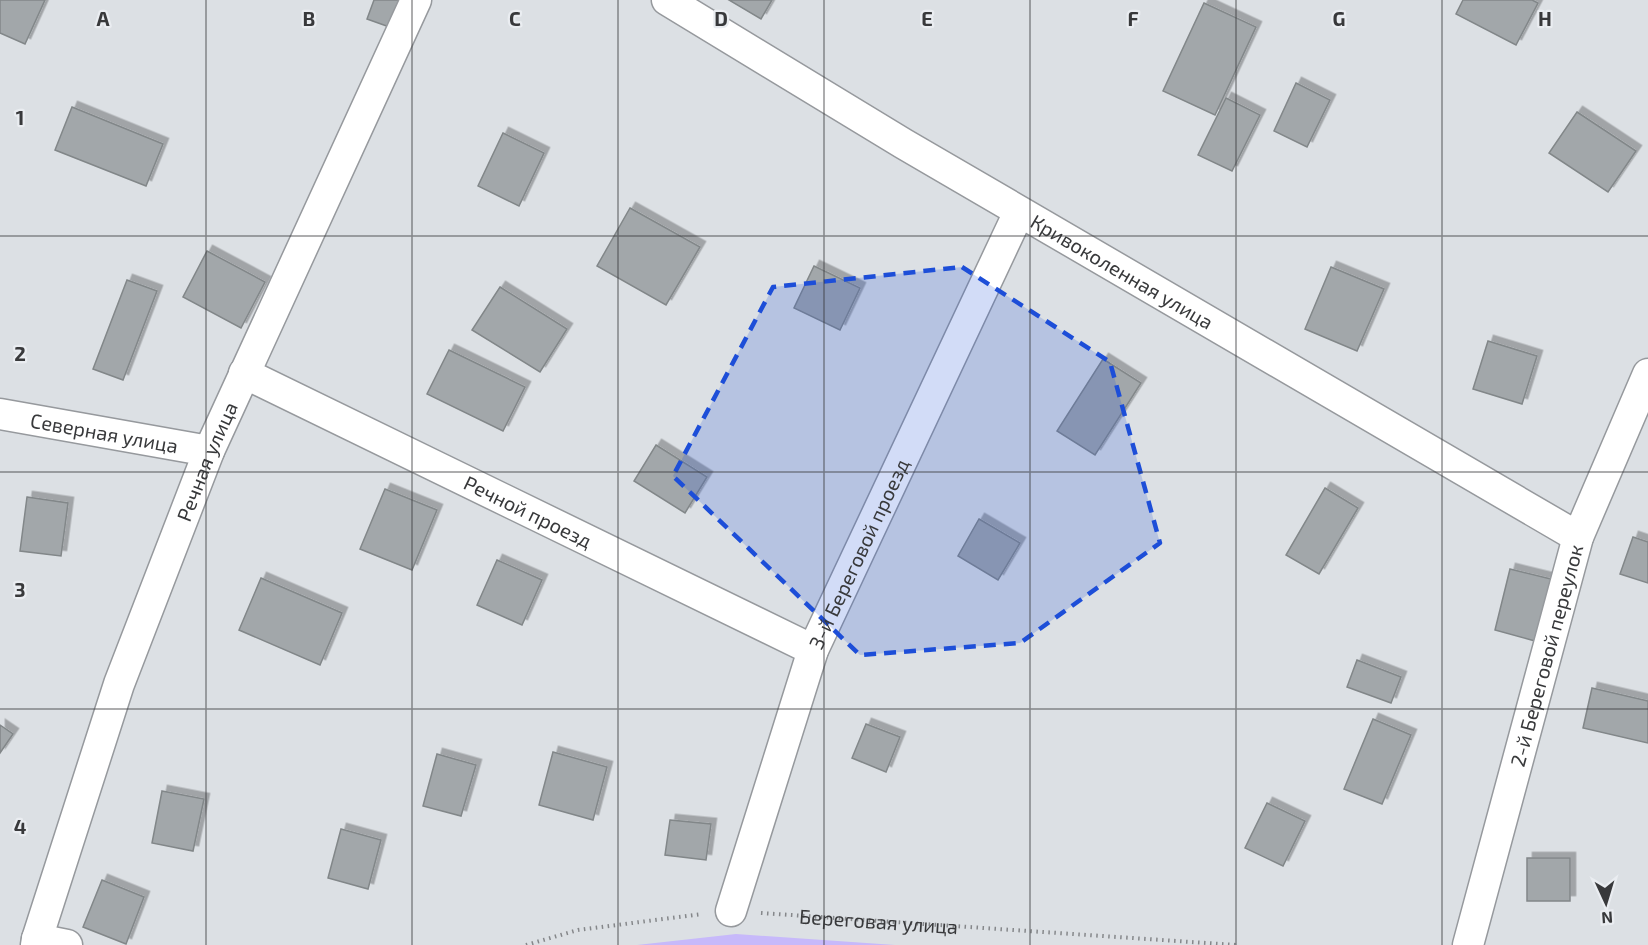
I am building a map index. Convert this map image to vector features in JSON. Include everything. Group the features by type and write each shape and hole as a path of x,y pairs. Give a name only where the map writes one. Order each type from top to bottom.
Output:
{"street":[{"name":"Речная улица","path":"36,942 118,684 209,451 416,0"},
{"name":"Кривоколенная улица","path":"667,0 1019,212 1578,537"},
{"name":"3-й Береговой проезд","path":"731,911 813,650 1019,212"},
{"name":"Речной проезд","path":"244,373 813,650"},
{"name":"2-й Береговой переулок","path":"1468,945 1578,537 1648,374"},
{"name":"Северная улица","path":"0,414 209,451"},
{"path":"36,942 67,945"}],"path":[{"name":"Береговая улица","path":"526,945 578,930 731,911 1236,945"}],"highlighted area":[{"path":"962,267 1110,362 1160,543 1020,643 860,655 673,476 773,287"}],"shaded area":[{"path":"736,934 895,945 637,945"}],"building":[{"path":"0,0 45,0 25,44 0,33"},
{"path":"374,0 405,0 395,29 367,19"},
{"path":"729,0 772,0 761,19"},
{"path":"1463,0 1532,0 1538,3 1516,45 1456,14"},
{"path":"1204,3 1256,27 1215,115 1163,91"},
{"path":"1296,83 1330,100 1307,147 1274,131"},
{"path":"1226,98 1260,115 1232,171 1198,155"},
{"path":"72,107 163,144 146,186 55,150"},
{"path":"1577,112 1636,151 1608,192 1549,153"},
{"path":"503,133 544,153 519,206 478,186"},
{"path":"630,208 700,247 666,305 597,266"},
{"path":"207,251 265,282 241,328 183,297"},
{"path":"814,266 860,288 840,330 794,308"},
{"path":"1331,267 1384,289 1357,351 1305,329"},
{"path":"127,280 157,291 123,380 93,369"},
{"path":"500,287 567,329 540,372 472,330"},
{"path":"1488,341 1537,356 1522,404 1473,389"},
{"path":"449,350 525,387 503,431 427,394"},
{"path":"1103,359 1141,383 1095,455 1057,431"},
{"path":"656,445 707,477 685,513 634,481"},
{"path":"1325,488 1358,508 1319,574 1286,555"},
{"path":"385,489 437,510 412,570 360,549"},
{"path":"27,497 68,503 61,556 20,551"},
{"path":"979,519 1020,543 998,580 958,556"},
{"path":"1633,537 1648,542 1648,583 1620,574"},
{"path":"497,560 542,580 522,625 477,605"},
{"path":"1510,569 1551,579 1535,641 1495,630"},
{"path":"261,578 342,613 320,665 239,630"},
{"path":"1357,660 1401,677 1391,703 1347,687"},
{"path":"1592,688 1648,701 1648,743 1583,728"},
{"path":"1373,719 1411,735 1382,804 1344,789"},
{"path":"866,724 900,737 886,772 852,758"},
{"path":"0,725 13,734 0,753"},
{"path":"553,752 607,767 593,820 539,805"},
{"path":"437,754 476,765 461,816 423,806"},
{"path":"162,791 204,799 193,851 152,843"},
{"path":"1267,803 1305,821 1283,866 1245,848"},
{"path":"670,820 711,824 706,860 665,855"},
{"path":"341,829 381,840 368,889 328,878"},
{"path":"1527,858 1570,858 1570,901 1527,901"},
{"path":"102,880 144,897 126,944 83,927"}]}
